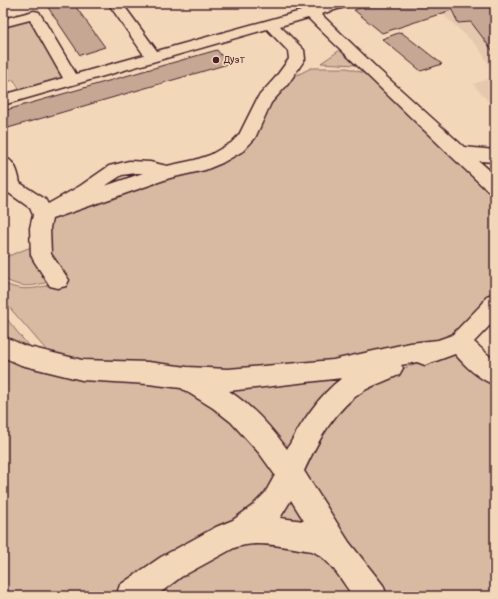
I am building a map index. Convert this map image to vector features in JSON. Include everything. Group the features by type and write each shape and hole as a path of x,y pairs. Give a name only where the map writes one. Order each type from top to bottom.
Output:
{"street":[{"path":"115,3 153,56"},
{"path":"3,100 153,56 270,24 306,8 343,3"},
{"path":"306,8 458,153 495,186"},
{"path":"3,23 34,15 72,80"},
{"path":"43,215 88,190 110,173 124,168 154,168 167,172 198,166 216,159 237,147 246,138 264,101 282,82 297,59 296,50 270,24"},
{"path":"458,153 495,156"},
{"path":"3,163 9,172 11,186 38,204 43,215 40,228 41,255 58,280"},
{"path":"131,596 171,567 226,537 242,531 269,510 279,495 307,440 327,409 347,388 373,374 449,346 491,309 495,302"},
{"path":"3,346 21,355 82,370 148,373 187,378 228,380 333,370 449,346 468,355 481,366 495,374"},
{"path":"187,378 215,394 240,414 264,439 289,473 340,554 372,596"},
{"path":"242,531 270,531 314,537 327,543 340,554"}],"shaded area":[{"path":"431,3 495,3 495,74 478,47"},
{"path":"30,19 64,79 20,91 14,80 3,83 3,26"},
{"path":"340,50 355,65 321,63"},
{"path":"311,68 347,68 364,73 495,198 495,293 457,336 379,357 219,375 88,366 48,352 3,300 3,283 16,288 29,289 56,283 36,223 199,168 264,117 271,103 287,83 297,75"},
{"path":"495,77 495,109 473,84"},
{"path":"31,247 55,280 29,286 10,282 3,278 3,258"},
{"path":"3,314 30,348 3,339"},
{"path":"3,350 160,379 222,404 282,478 246,521 315,543 365,596 3,596"},
{"path":"448,351 495,381 495,596 381,596 299,478 302,458 358,386"},
{"path":"336,374 357,379 288,466 200,381"},
{"path":"291,483 321,536 258,526"}],"building":[{"path":"45,3 73,3 105,47 80,55"},
{"path":"376,3 489,3 495,14 495,54 471,22 458,23 452,10 382,33 354,10"},
{"path":"401,32 442,64 421,71 382,39"},
{"path":"217,50 228,64 8,128 3,116 3,111"}],"place":[{"name":"Дуэт","path":"216,60"}]}
